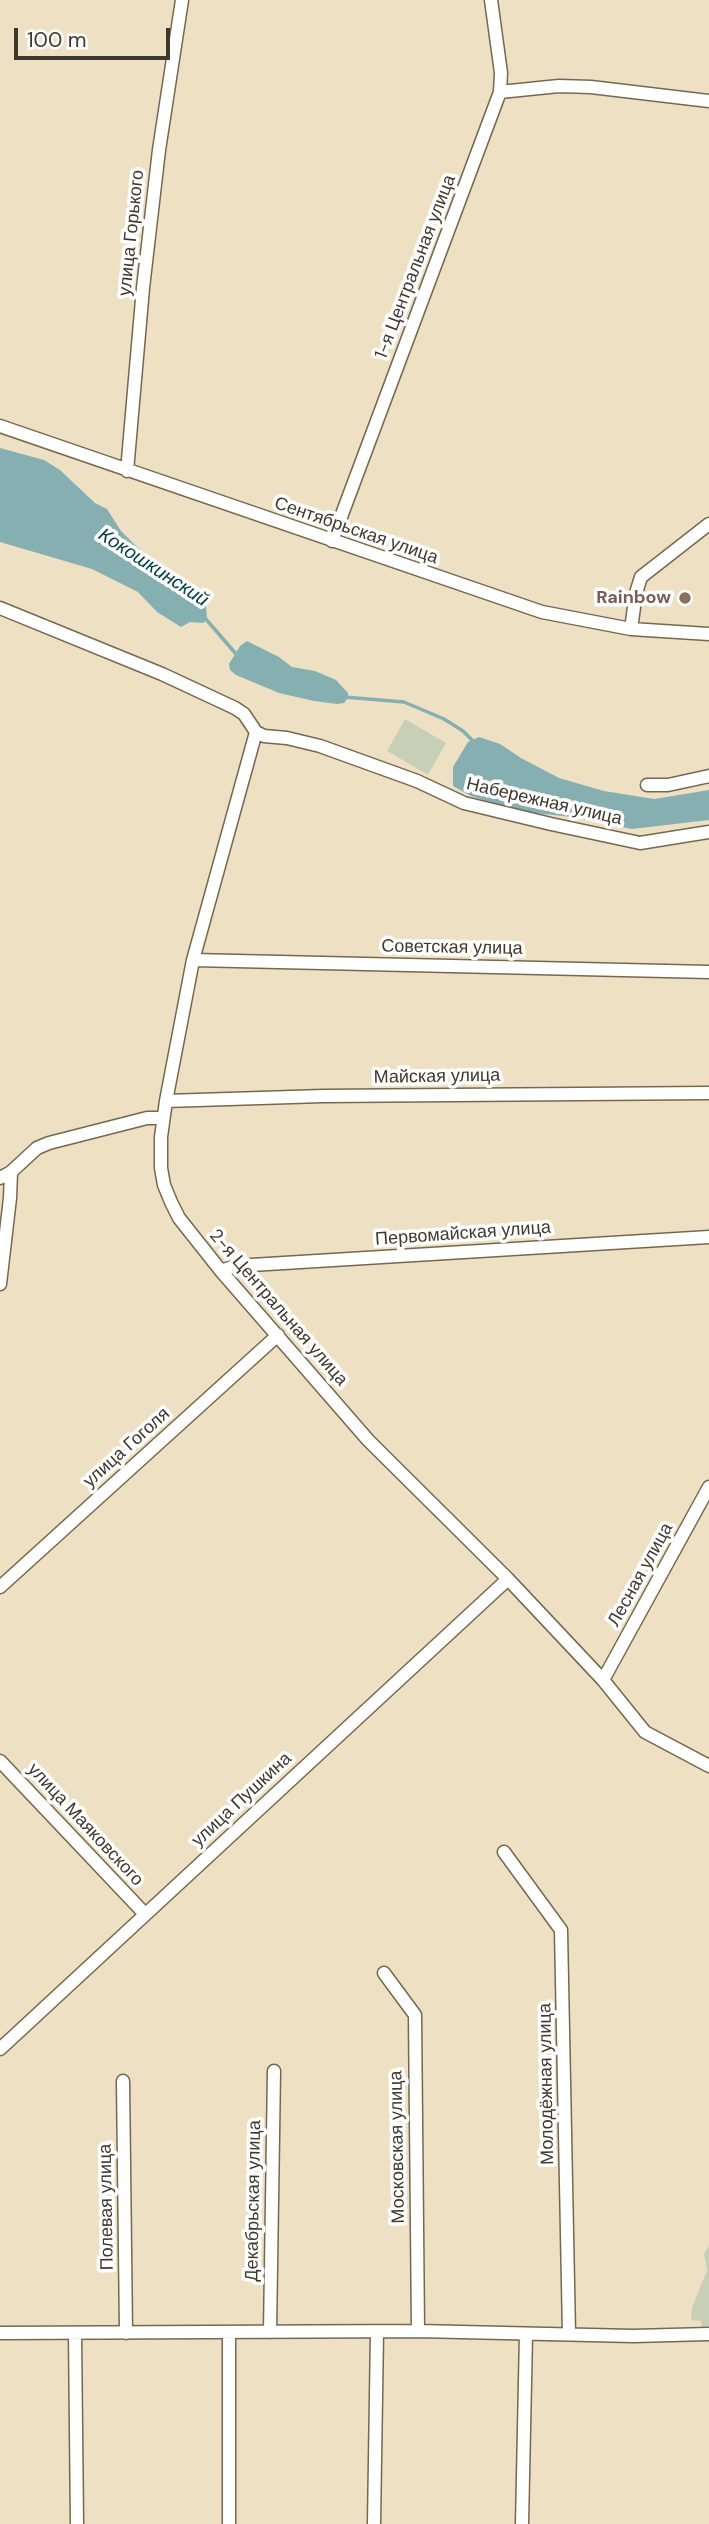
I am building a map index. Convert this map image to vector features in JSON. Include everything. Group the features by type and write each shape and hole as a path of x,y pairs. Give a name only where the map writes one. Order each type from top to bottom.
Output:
{"street":[{"name":"улица Горького","path":"127,471 149,233 181,0"},
{"name":"1-я Центральная улица","path":"332,541 500,92 502,73 491,0"},
{"path":"500,92 559,86 591,87 709,101"},
{"name":"Сентябрьская улица","path":"0,425 542,612 631,629 709,634"},
{"path":"631,629 641,577 709,524"},
{"path":"0,608 162,674 235,708 244,715 256,732"},
{"name":"Набережная улица","path":"256,732 264,736 320,746 417,781 464,803 551,824 639,843 709,832"},
{"name":"2-я Центральная улица","path":"256,732 194,960 163,1118 160,1150 164,1185 179,1218 368,1440 508,1579 603,1680 645,1732 709,1766"},
{"path":"647,785 668,785 709,776"},
{"name":"Советская улица","path":"194,960 709,972"},
{"name":"Майская улица","path":"166,1101 323,1096 709,1093"},
{"path":"0,1284 10,1198 6,1175 23,1159 49,1143 147,1118 163,1118"},
{"name":"Первомайская улица","path":"221,1270 235,1266 709,1237"},
{"name":"улица Гоголя","path":"0,1587 278,1335"},
{"name":"Лесная улица","path":"603,1680 709,1487"},
{"name":"улица Пушкина","path":"0,2049 508,1579"},
{"name":"улица Маяковского","path":"0,1761 144,1913"},
{"name":"Молодёжная улица","path":"504,1852 561,1930 569,2334"},
{"name":"Московская улица","path":"384,1973 415,2015 418,2332"},
{"name":"Декабрьская улица","path":"270,2332 274,2071"},
{"name":"Полевая улица","path":"124,2081 126,2333"},
{"path":"229,2332 229,2524"},
{"path":"374,2524 377,2332"},
{"path":"0,2333 418,2332 633,2336 709,2334"},
{"path":"75,2333 77,2524"},
{"path":"522,2524 526,2334"}],"green space":[{"path":"405,719 446,743 428,775 387,751"},
{"path":"709,2245 709,2326 702,2327 701,2321 691,2320 692,2308 707,2270 704,2254"}],"water":[{"path":"0,448 44,460 60,470 95,503 107,509 121,531 148,558 206,605 207,620 203,623 190,622 181,627 157,612 138,592 92,569 0,542"},
{"path":"247,641 279,657 292,667 315,671 336,680 348,693 348,698 344,703 337,704 314,701 279,693 236,675 230,670 229,664 240,646"},
{"path":"479,737 500,744 559,778 604,791 654,799 709,790 709,820 632,829 572,817 517,811 471,796 453,786 453,767 468,742"}],"waterway":[{"name":"Кокошкинский","path":"205,618 236,654"},
{"name":"Кокошкинский","path":"344,697 404,702 444,719 463,731 475,743"}],"place":[{"name":"Rainbow","path":"685,598"}]}
